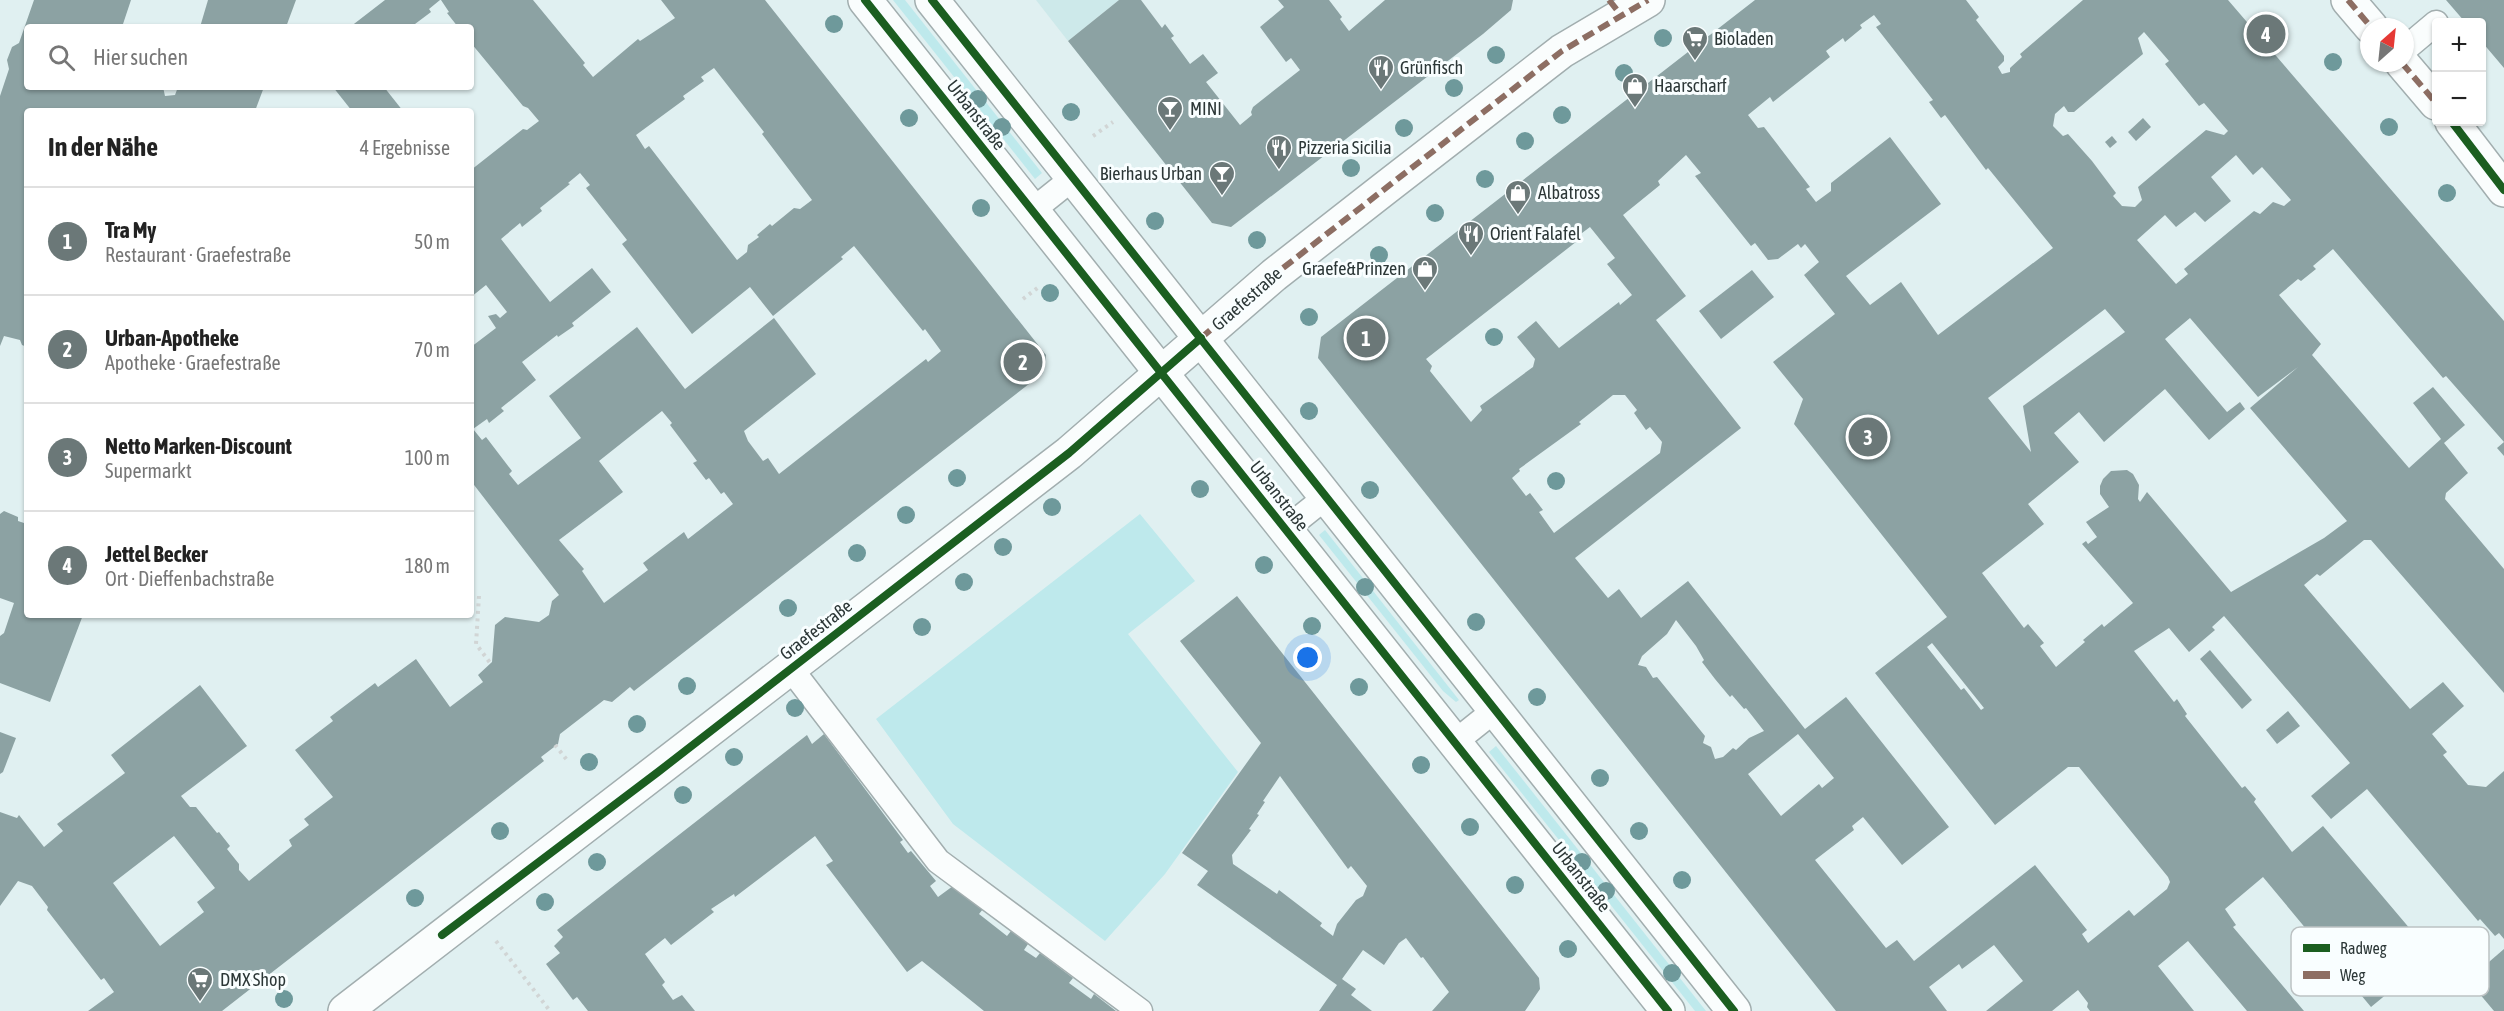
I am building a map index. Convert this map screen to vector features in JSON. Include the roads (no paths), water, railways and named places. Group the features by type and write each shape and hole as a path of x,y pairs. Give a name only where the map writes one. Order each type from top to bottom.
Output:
{"main road":[{"name":"Urbanstraße","path":"865,0 1668,1011"},
{"name":"Urbanstraße","path":"932,0 1734,1011"},
{"path":"2348,0 2363,18"},
{"name":"Graefestraße","path":"345,1011 1069,453 1274,274 1562,51 1626,5"},
{"path":"2410,72 2432,98"},
{"path":"2455,126 2504,190"}],"lane":[{"path":"2414,42 2432,27"},
{"path":"1032,210 1073,178"},
{"path":"1286,529 1326,497"},
{"path":"791,669 938,861 1140,1011"},
{"path":"1455,742 1495,710"}],"place":[{"name":"Jettel Becker","path":"2266,34"},
{"name":"Bioladen","path":"1695,62"},
{"name":"Grünfisch","path":"1381,91"},
{"name":"Haarscharf","path":"1635,109"},
{"name":"MINI","path":"1170,132"},
{"name":"Pizzeria Sicilia","path":"1279,171"},
{"name":"Bierhaus Urban","path":"1222,197"},
{"name":"Albatross","path":"1518,216"},
{"name":"Orient Falafel","path":"1471,257"},
{"name":"Graefe&Prinzen","path":"1425,292"},
{"name":"Tra My","path":"1366,338"},
{"name":"Urban-Apotheke","path":"1023,362"},
{"name":"Netto Marken-Discount","path":"1868,437"},
{"name":"DMX Shop","path":"200,1003"}]}
